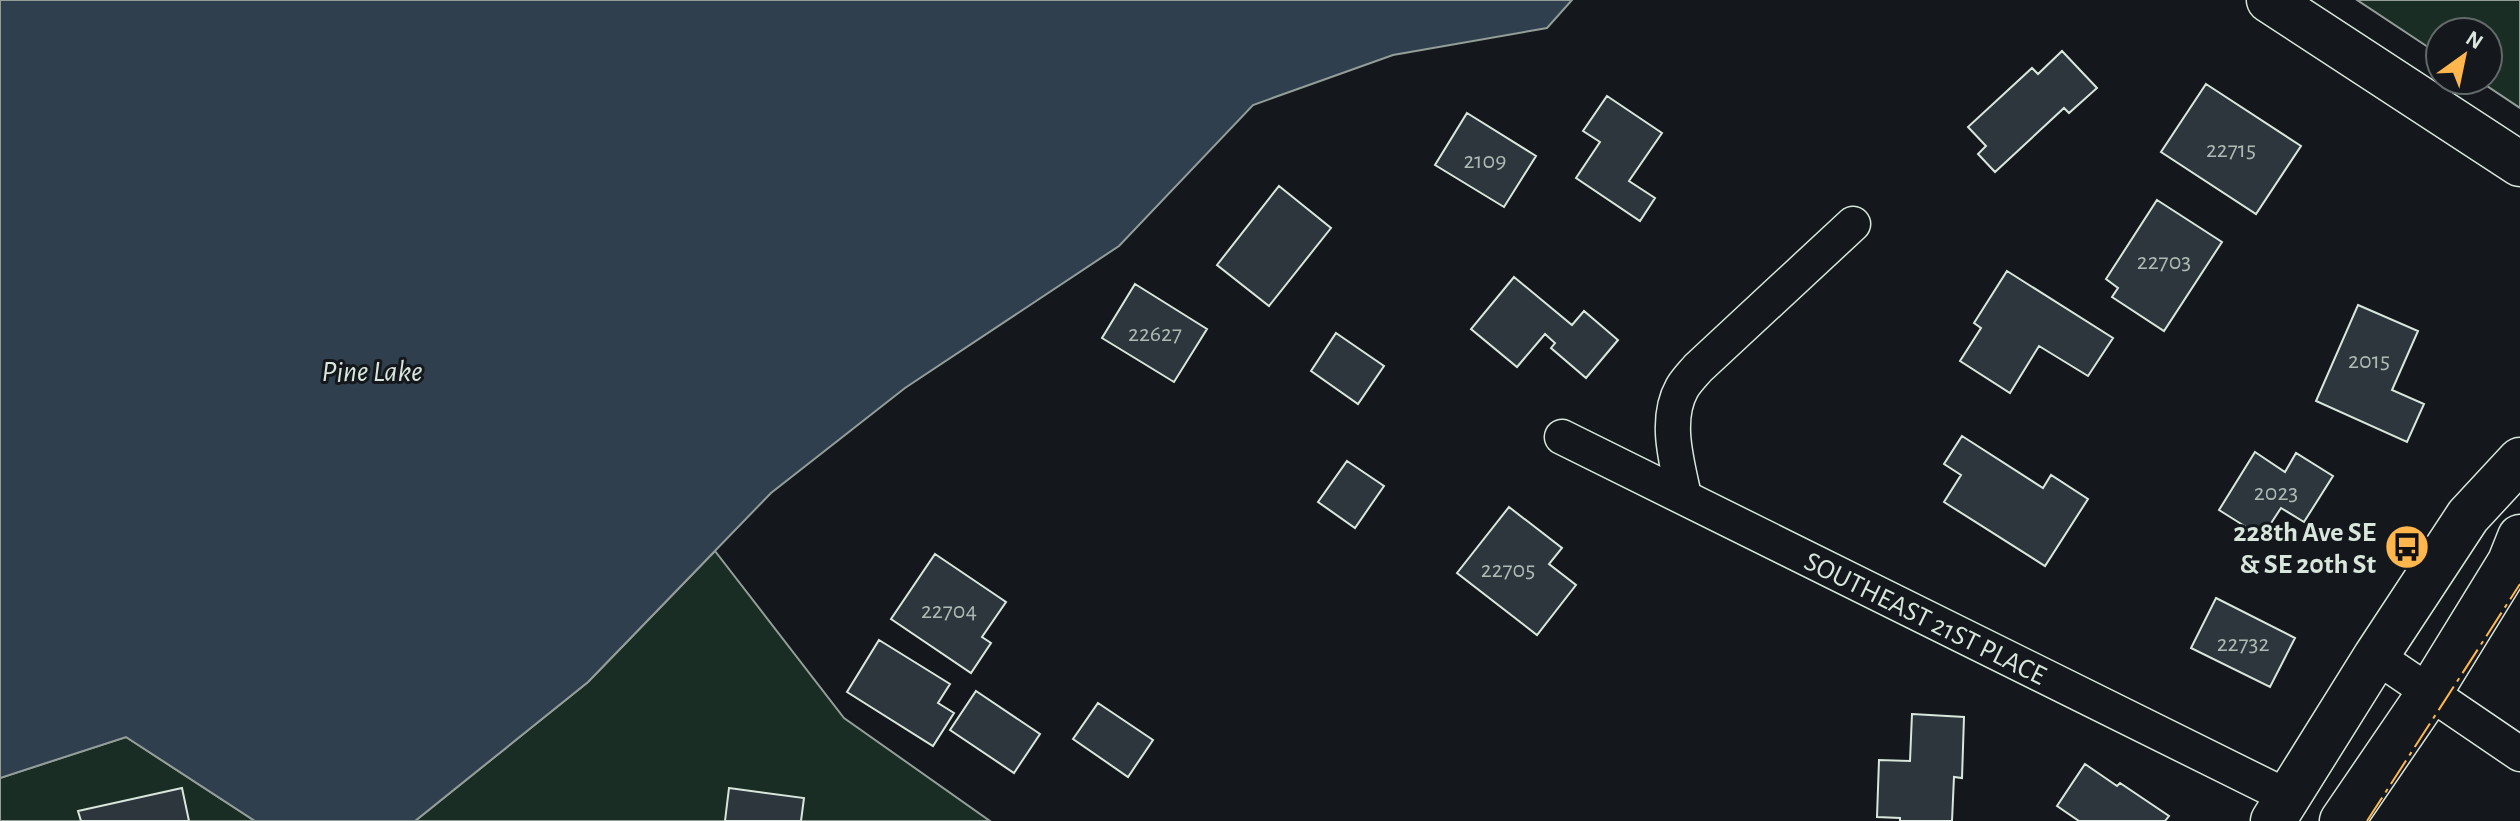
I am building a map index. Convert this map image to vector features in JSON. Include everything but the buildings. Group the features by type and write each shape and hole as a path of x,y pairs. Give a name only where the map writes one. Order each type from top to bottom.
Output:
{"main road":[{"path":"2269,0 2520,164"},
{"path":"2281,809 2468,516 2520,460"},
{"path":"2342,821 2430,692 2510,562 2520,537"}],"street":[{"path":"1684,496 1674,446 1674,411 1681,389 1698,368 1853,224"},
{"name":"SOUTHEAST 21ST PLACE","path":"1562,437 1684,496 2281,809"},
{"path":"2376,656 2520,754"}],"green space":[{"path":"2357,0 2520,0 2520,108 2502,96 2504,16 2424,16 2424,44"},
{"path":"715,551 844,718 990,821 415,821 588,682"},
{"path":"126,737 255,821 0,821 0,778"}],"water":[{"name":"Pine Lake","path":"0,0 1572,0 1547,28 1393,55 1253,105 1119,246 905,388 771,493 588,682 415,821 255,821 126,737 0,778"}],"power":[{"path":"2367,821 2520,584"}],"place":[{"name":"228th Ave SE & SE 20th St","path":"2407,547"}]}
